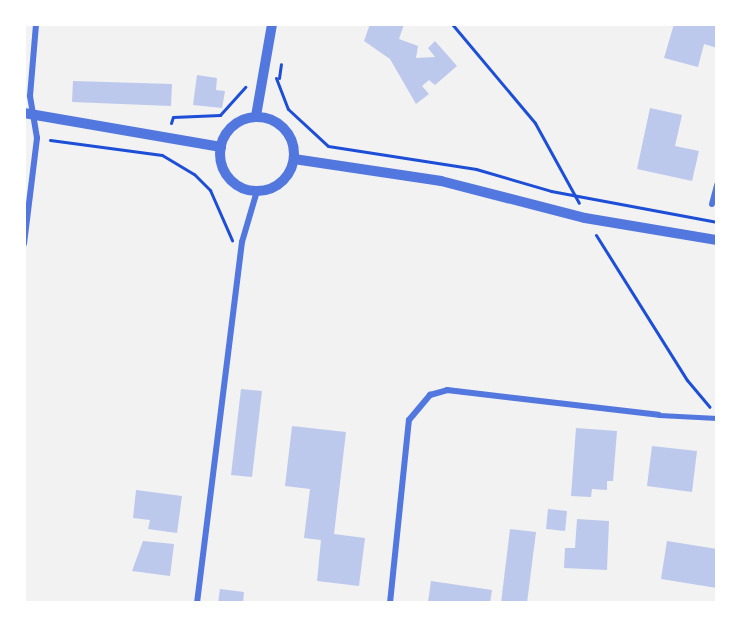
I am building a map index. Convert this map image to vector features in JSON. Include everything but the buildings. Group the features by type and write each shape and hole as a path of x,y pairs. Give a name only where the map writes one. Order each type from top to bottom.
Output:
{"street":[{"path":"24,244 37,138 27,113 36,24"},
{"path":"256,116 265,79 272,24"},
{"path":"27,113 167,140 221,147"},
{"path":"256,116 280,124 289,134 294,159 281,182 257,191 233,182 220,160 221,147 233,126 256,116"},
{"path":"294,159 441,181 585,218 717,240"},
{"path":"712,204 717,185"},
{"path":"197,603 242,242 257,191"},
{"path":"390,603 410,420 430,395 447,390 659,415 717,417"}],"path":[{"path":"452,24 535,123 576,195 585,218 687,380 717,417"},
{"path":"265,79 279,78 288,109 328,146 476,169 576,195 717,222"},
{"path":"162,156 172,117 220,115 233,106 246,82"},
{"path":"37,138 162,156 194,174 210,190 227,239 242,242"}]}
